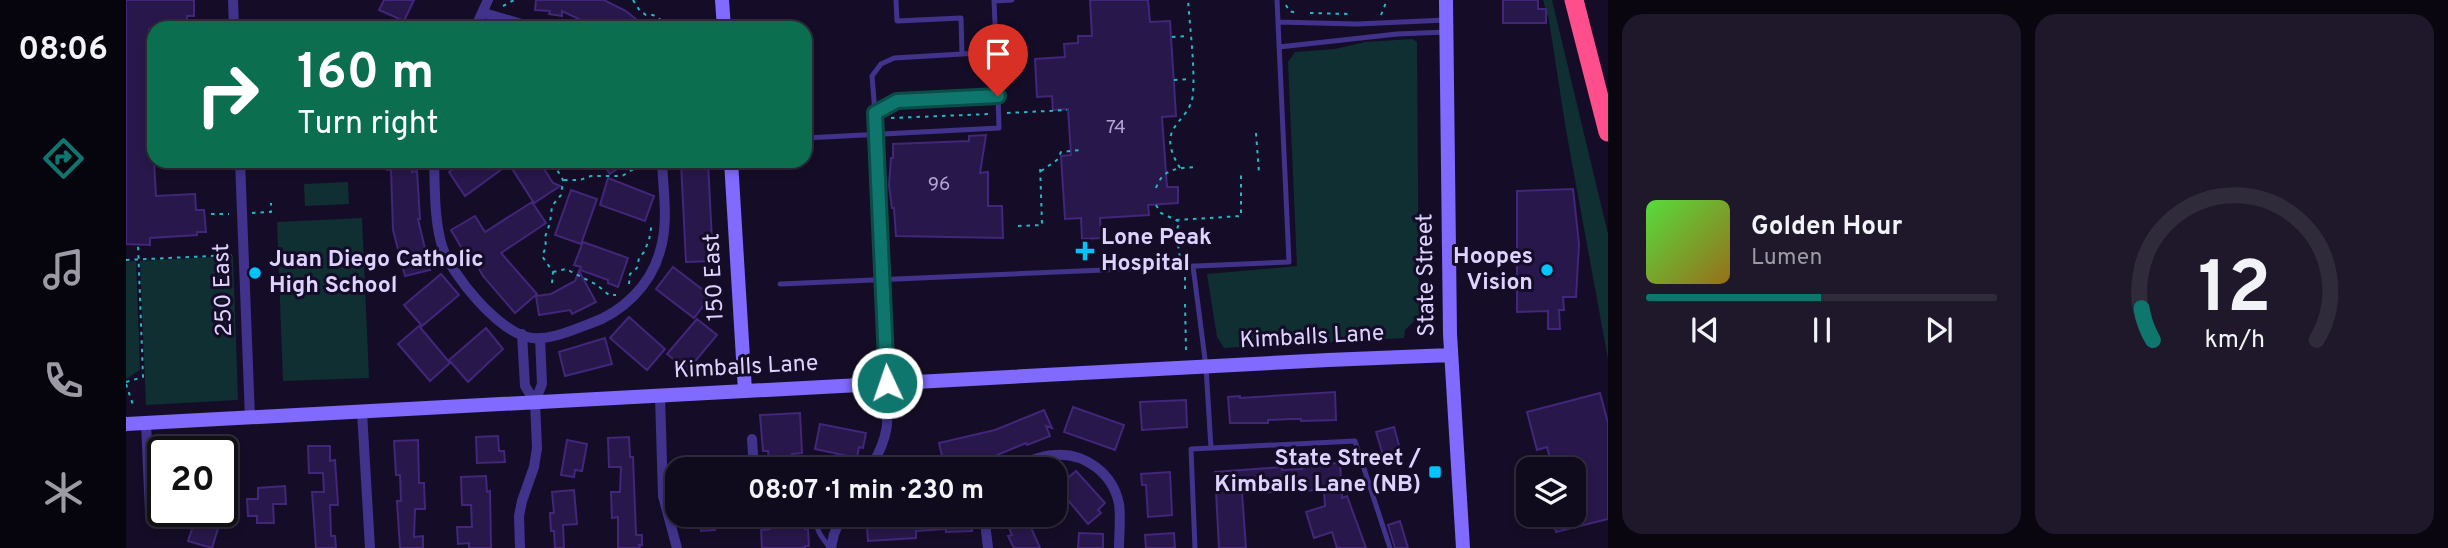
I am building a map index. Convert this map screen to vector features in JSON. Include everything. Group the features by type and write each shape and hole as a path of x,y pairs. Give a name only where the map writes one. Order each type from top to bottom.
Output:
{"highway":[{"path":"1574,0 1608,132"}],"street":[{"path":"233,0 234,21"},
{"path":"479,21 488,0"},
{"path":"722,0 724,21"},
{"name":"State Street","path":"1446,0 1451,355 1463,548"},
{"path":"484,13 511,21"},
{"name":"250 East","path":"240,168 250,418"},
{"path":"434,168 438,228 446,257 491,314 531,337 566,332 606,317 622,307 645,281 654,267 663,241 662,168"},
{"name":"150 East","path":"732,168 745,391"},
{"path":"520,548 520,509 534,467 537,448 535,402 542,384 531,337"},
{"path":"531,337 525,386 535,402"},
{"name":"Kimballs Lane","path":"126,424 1451,355"},
{"path":"876,457 888,427 887,383"},
{"path":"660,396 663,496 677,548"},
{"path":"362,412 370,548"},
{"path":"146,423 147,445"},
{"path":"752,439 753,457"},
{"path":"1042,457 1055,454 1079,458 1094,465 1111,483 1120,515 1119,548"},
{"path":"831,548 837,527"},
{"path":"986,527 988,546"}],"lane":[{"path":"896,0 897,21 961,18 962,54"},
{"path":"812,138 999,128 994,0 1012,0"},
{"path":"780,284 1289,261 1277,0"},
{"path":"1278,22 1446,26"},
{"path":"1279,47 1322,44 1446,26"},
{"path":"887,383 872,76 881,64 894,58 996,52"},
{"path":"875,113 897,101 998,96"},
{"path":"1193,266 1206,367 1211,449"},
{"path":"1195,548 1191,450 1355,441 1390,548"},
{"path":"817,527 831,548"}],"path":[{"path":"503,6 514,0"},
{"path":"633,0 640,11 662,21"},
{"path":"1180,168 1175,160 1171,140 1174,127 1191,102 1188,0"},
{"path":"1286,0 1290,11 1298,14"},
{"path":"1380,17 1387,0"},
{"path":"1312,13 1339,12 1352,15"},
{"path":"1172,37 1190,36"},
{"path":"1174,80 1192,79"},
{"path":"891,118 1067,110"},
{"path":"1256,133 1258,173"},
{"path":"1040,172 1057,160 1061,152 1081,150"},
{"path":"1018,226 1042,225 1040,164"},
{"path":"1156,188 1160,177 1166,172 1197,167"},
{"path":"552,283 552,272 542,256 546,247 545,237 552,206 561,195 563,180 556,168"},
{"path":"563,180 622,176 635,168"},
{"path":"1176,220 1241,216 1241,174"},
{"path":"1157,205 1161,213 1180,222 1176,231"},
{"path":"552,272 566,269 597,285 609,295 626,292 630,274 639,265 652,223 657,218"},
{"path":"134,408 126,383 143,377 138,245"},
{"path":"1178,245 1180,260"},
{"path":"126,260 235,255"},
{"path":"1185,276 1185,290"},
{"path":"1185,304 1186,350"}],"green space":[{"path":"1543,0 1552,0 1608,234 1608,359 1566,130 1549,20"},
{"path":"1412,39 1417,42 1419,316 1405,330 1404,338 1224,348 1217,337 1207,274 1297,266 1288,62 1295,52 1335,49 1365,42"},
{"path":"348,182 349,204 305,206 304,184"},
{"path":"362,218 369,378 283,381 277,222"},
{"path":"233,256 238,400 146,405 140,261"},
{"path":"136,261 140,370 126,379 126,262"}],"building":[{"path":"126,0 194,0 194,16 187,16 187,21 147,21 147,168 154,168 156,196 195,194 196,210 204,210 206,232 150,238 150,245 126,244"},
{"path":"384,0 414,0 404,21 379,10"},
{"path":"536,0 604,0 638,21 583,21 562,11 562,16 549,14 550,11 535,10"},
{"path":"1090,0 1148,0 1150,22 1170,21 1176,116 1162,117 1167,187 1178,187 1178,203 1148,205 1149,215 1100,218 1101,238 1082,239 1081,218 1065,219 1061,156 1071,155 1068,109 1053,110 1052,96 1037,97 1035,59 1065,57 1064,44 1078,43 1078,36 1092,36"},
{"path":"1503,0 1538,0 1538,9 1546,9 1546,23 1503,23"},
{"path":"986,135 980,173 988,172 988,206 1002,206 1003,238 896,236 889,185 893,144 969,141 969,136"},
{"path":"416,168 412,169 412,172 417,171 418,219 430,270 405,276 393,230 391,170 387,170"},
{"path":"455,168 504,168 465,196 449,172"},
{"path":"512,168 543,168 553,183 560,186 534,203"},
{"path":"606,168 618,168 610,174"},
{"path":"681,168 708,168 713,261 686,262"},
{"path":"608,178 654,196 645,221 600,205"},
{"name":"Hoopes Vision","path":"1573,189 1579,244 1576,297 1563,297 1564,310 1559,310 1560,329 1548,329 1548,311 1517,312 1517,191"},
{"path":"571,190 597,199 581,244 555,235"},
{"path":"532,202 546,223 501,253 537,294 515,313 483,276 474,260 470,262 451,230 475,216 485,232"},
{"path":"583,242 628,258 618,287 574,265"},
{"path":"673,267 711,296 694,318 656,289"},
{"path":"579,271 596,302 572,314 570,310 539,315 536,296 551,294 575,281"},
{"path":"441,274 459,295 422,326 404,305"},
{"path":"629,317 665,349 647,370 610,338"},
{"path":"697,319 717,335 687,371 667,354"},
{"path":"419,326 450,363 430,381 398,344"},
{"path":"486,328 503,349 468,382 449,360"},
{"path":"605,338 612,364 565,376 559,352"},
{"path":"1335,392 1336,420 1292,419 1268,420 1268,423 1230,423 1228,397"},
{"path":"1600,393 1608,423 1608,519 1586,524 1586,457 1550,457 1547,447 1537,450 1527,412"},
{"path":"1186,400 1187,427 1142,430 1140,402"},
{"path":"1073,407 1124,425 1115,450 1064,432"},
{"path":"1044,410 1052,428 1046,426 1050,436 1027,445 1026,443 998,457 942,457 939,443 995,430"},
{"path":"800,413 802,453 792,454 792,457 769,457 768,451 763,451 760,415"},
{"path":"820,424 866,433 863,448 859,447 857,457 815,449"},
{"path":"1394,427 1403,460 1386,465 1376,432"},
{"path":"498,436 499,451 504,451 505,462 477,463 476,437"},
{"path":"629,437 630,457 633,457 636,535 642,535 642,545 639,545 640,548 618,548 618,517 612,518 611,492 620,492 621,467 609,467 608,438"},
{"path":"418,440 419,483 424,483 425,509 415,509 414,537 423,536 423,548 400,548 397,501 401,501 400,475 396,475 394,441"},
{"path":"567,440 587,444 582,471 575,470 574,477 561,475"},
{"path":"308,446 330,446 330,461 335,460 338,505 330,505 331,536 335,536 336,548 316,548 312,492 324,492 323,473 309,473"},
{"path":"1340,463 1342,498 1347,496 1366,548 1337,548 1332,532 1314,538 1306,512 1325,506 1324,490 1242,493 1246,548 1219,548 1215,472 1282,467 1282,470 1302,469 1302,465"},
{"path":"1076,471 1105,503 1098,510 1101,513 1088,524 1067,499 1067,479"},
{"path":"1170,472 1172,515 1148,517 1146,485 1142,485 1141,474"},
{"path":"486,476 487,492 490,491 491,548 469,548 469,543 458,544 457,527 472,527 471,505 462,505 461,477"},
{"path":"285,486 286,504 273,504 274,523 257,523 257,516 248,516 247,499 258,499 258,488"},
{"path":"574,490 577,524 563,525 564,548 555,548 550,513 554,513 552,492"},
{"path":"1400,521 1408,548 1395,548 1388,525"},
{"path":"193,527 219,527 212,548 188,541"},
{"path":"701,527 715,527 715,530 701,531"},
{"path":"805,527 808,529 809,546 762,548 761,530"},
{"path":"867,527 972,527 972,531 916,531 916,538 868,541"},
{"path":"1009,527 1031,527 1040,548 1014,548 1008,536 1012,535"},
{"path":"1555,527 1576,527 1556,532"},
{"path":"1079,533 1103,534 1103,548 1078,548"},
{"path":"1174,533 1175,548 1146,548 1145,535"}],"place":[{"name":"Lone Peak Hospital","path":"1085,251"},
{"name":"Hoopes Vision","path":"1547,270"},
{"name":"Juan Diego Catholic High School","path":"255,273"},
{"name":"State Street / Kimballs Lane (NB)","path":"1435,472"}],"route":[{"path":"887,383 875,113 897,101 998,96"}]}
